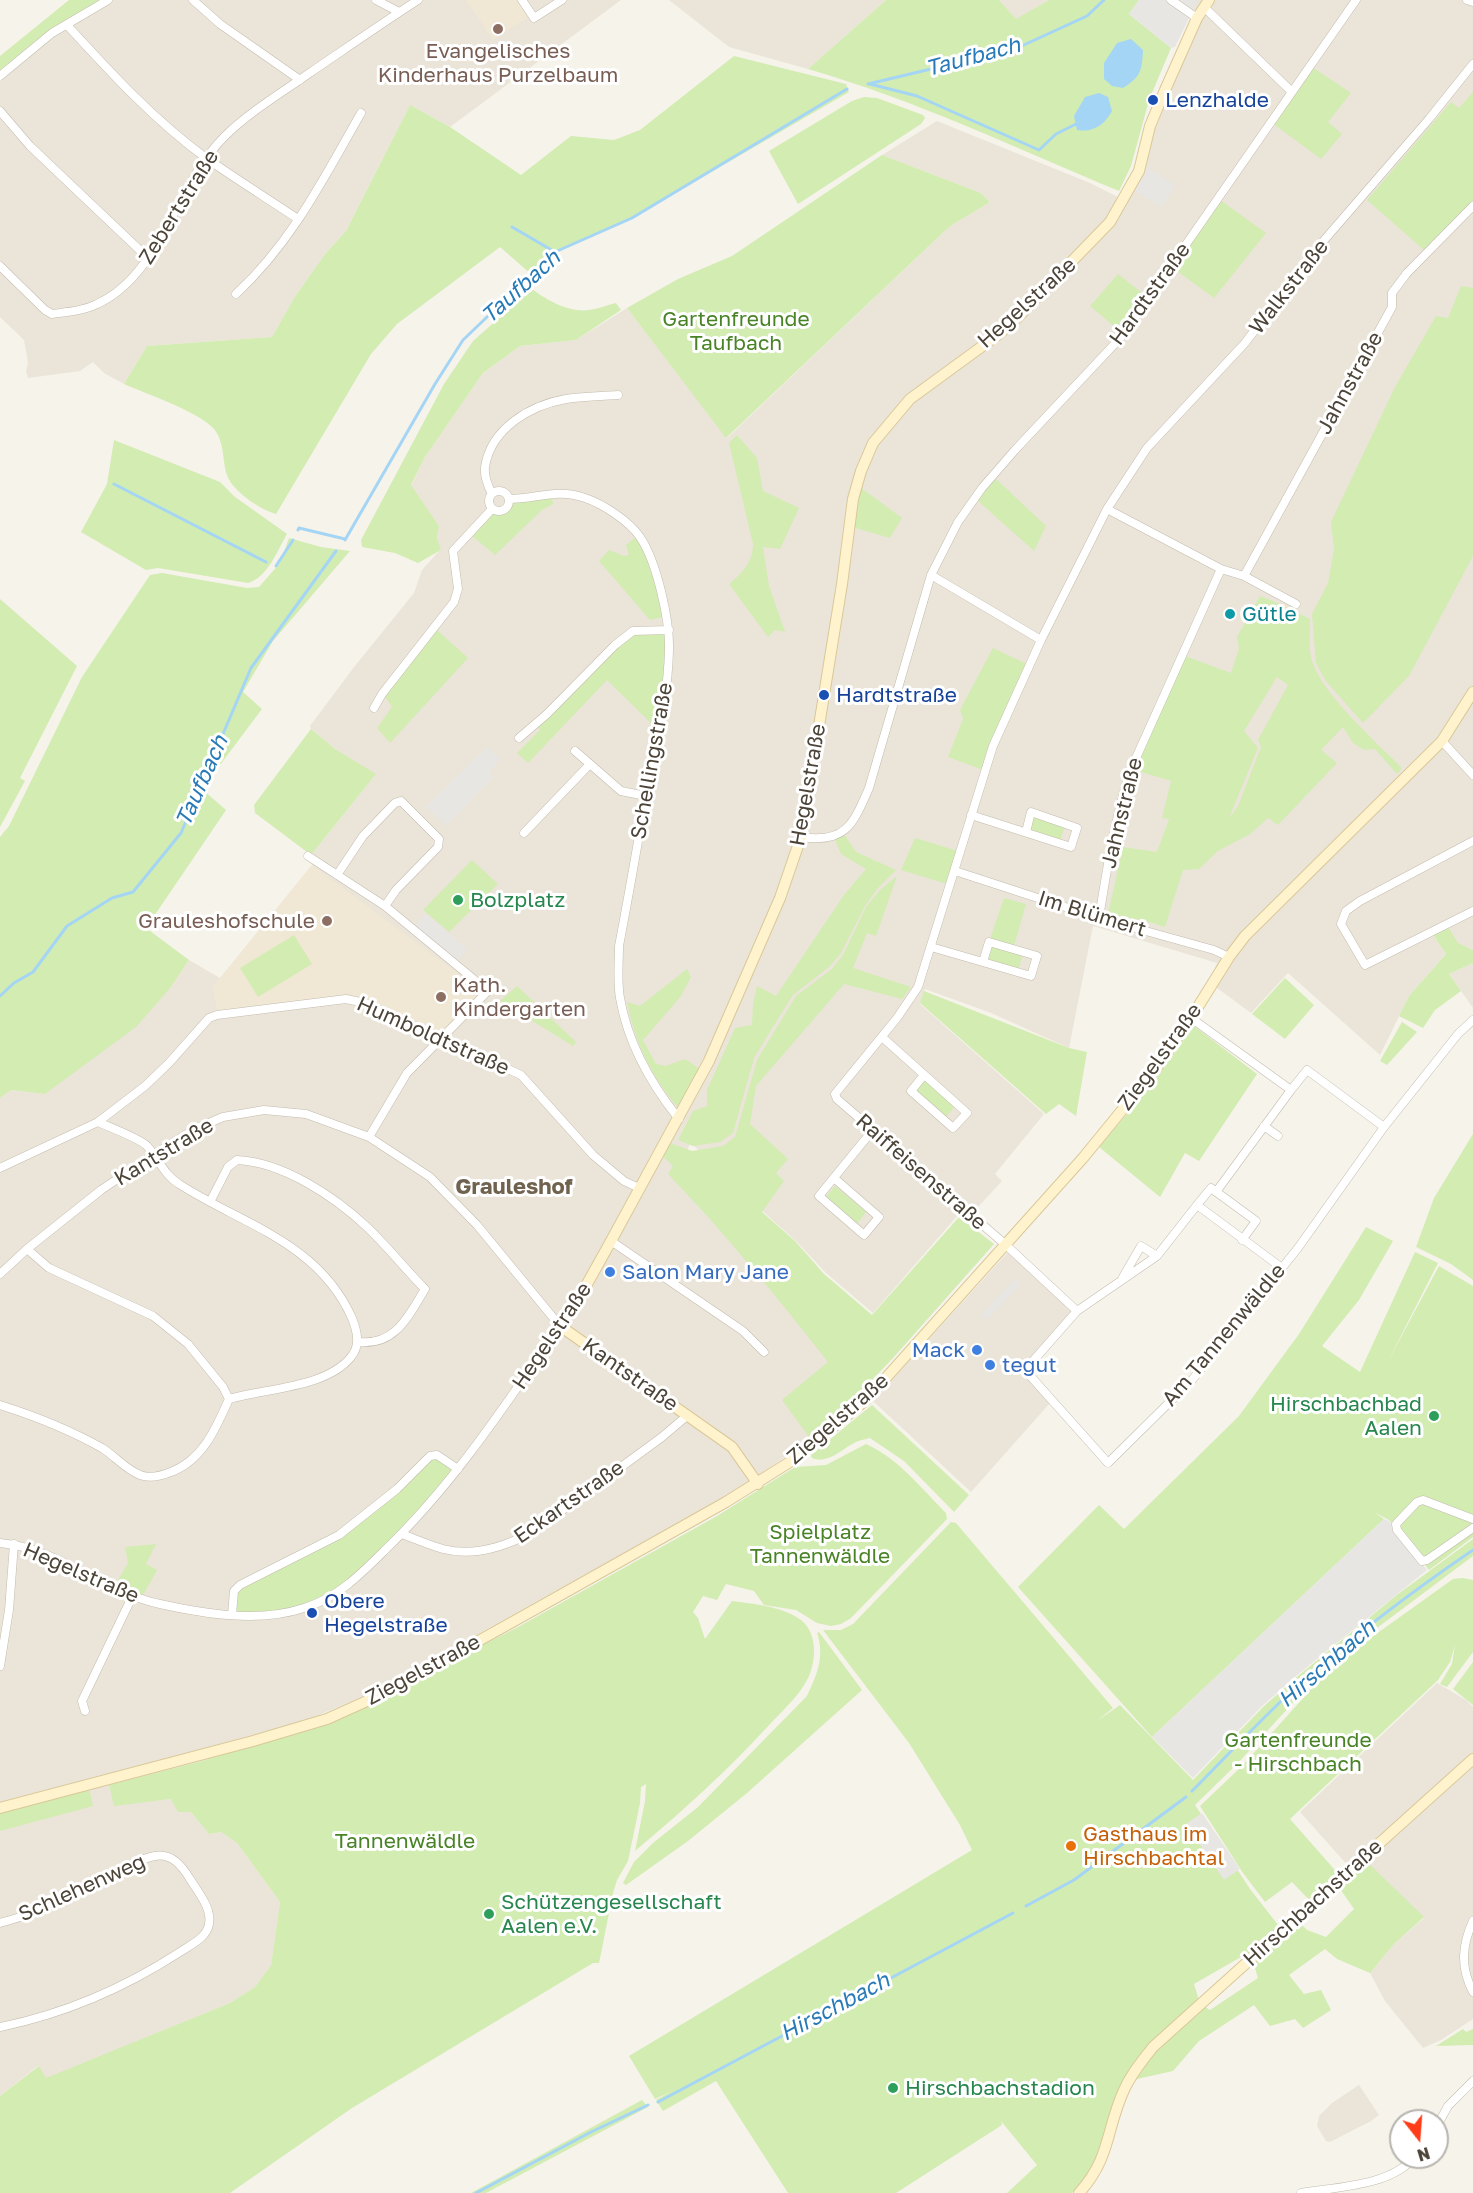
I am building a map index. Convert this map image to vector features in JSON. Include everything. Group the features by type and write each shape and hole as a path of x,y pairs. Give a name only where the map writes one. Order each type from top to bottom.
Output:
{"street":[{"path":"0,76 52,33 108,0"},
{"path":"193,0 220,24 300,80"},
{"path":"376,0 399,12"},
{"name":"Zebertstraße","path":"0,266 52,314 73,312 95,305 112,296 133,280 148,258 189,184 206,158 225,137 253,112 418,0"},
{"path":"522,0 534,18 562,0"},
{"path":"1171,0 1197,18"},
{"name":"Hardtstraße","path":"801,837 820,840 834,838 848,826 860,809 869,789 931,576 958,522 981,488 1124,335 1356,0"},
{"path":"1467,0 1473,2"},
{"path":"1207,4 1292,92"},
{"name":"Hegelstraße","path":"0,1543 14,1544 64,1562 132,1597 179,1608 232,1615 266,1615 303,1609 333,1596 357,1577 402,1534 458,1469 560,1326 611,1241 679,1119 713,1051 780,898 801,837 842,584 853,499 861,471 873,443 910,399 1017,318 1110,222 1139,171 1150,126 1197,18 1207,4"},
{"path":"67,25 112,75 170,129 206,158 298,219"},
{"name":"Walkstraße","path":"971,815 987,762 1041,640 1107,509 1147,448 1245,343 1313,253 1429,119 1473,64"},
{"path":"0,111 30,146 148,258"},
{"path":"236,294 280,248 361,113"},
{"name":"Jahnstraße","path":"1244,576 1392,308 1392,293 1413,266 1473,206"},
{"path":"492,509 488,500 492,494 484,468 492,443 510,424 536,408 566,399 618,395"},
{"name":"Schellingstraße","path":"492,494 502,491 509,499 522,499 558,492 585,498 610,510 640,537 655,570 669,630 668,668 662,719 619,946 620,996 627,1030 643,1066 659,1095 679,1119"},
{"name":"Schellingstraße","path":"374,708 382,694 454,602 458,589 453,551 492,509 499,512 505,509 509,499"},
{"path":"1107,509 1221,569 1244,576 1296,604"},
{"name":"Jahnstraße","path":"1098,918 1113,837 1123,792 1131,769 1221,569"},
{"path":"931,576 1041,640"},
{"path":"519,738 547,714 615,645 633,631 669,630"},
{"name":"Ziegelstraße","path":"0,1808 272,1736 327,1719 387,1692 661,1540 758,1484 794,1460 867,1399 1083,1158 1154,1071 1245,936 1442,741 1473,692"},
{"path":"1442,741 1473,775"},
{"path":"575,751 621,791 646,796"},
{"path":"524,833 589,765"},
{"path":"337,875 363,836 395,803 400,801 439,839 438,847 396,890 385,906"},
{"path":"924,1075 911,1090 953,1128 967,1113 882,1037 918,987 971,815 1071,847 1077,828 1031,812 1026,832"},
{"path":"1473,841 1360,901 1346,911 1341,924 1365,965 1473,911"},
{"path":"308,856 385,906 488,991 407,1073 369,1137"},
{"name":"Im Blümert","path":"955,871 1098,918 1214,950 1229,957"},
{"path":"931,947 1031,976 1037,956 989,942 983,962"},
{"name":"Humboldtstraße","path":"98,1122 145,1086 209,1018 218,1014 346,999 365,1003 521,1075 593,1155 624,1180 639,1188"},
{"path":"1191,1018 1291,1090"},
{"name":"Am Tannenwäldle","path":"1077,1311 1025,1370 1108,1463 1192,1380 1282,1268 1384,1127 1458,1034 1473,1020"},
{"name":"Raiffeisenstraße","path":"882,1037 835,1094 837,1099 1006,1245"},
{"path":"1216,1191 1306,1070 1384,1127"},
{"name":"Kantstraße","path":"0,1274 101,1190 195,1129 223,1117 264,1110 306,1114 369,1137 430,1177 477,1224 560,1326 732,1447 758,1484"},
{"path":"0,1167 98,1122 146,1144 160,1167 176,1183 268,1231 324,1275 345,1304 356,1328 358,1342 353,1354 341,1368 322,1378 229,1399 204,1448 184,1467 160,1477 142,1476 128,1469 104,1449 64,1429 0,1405"},
{"path":"1264,1126 1278,1136"},
{"path":"834,1178 879,1217 864,1235 819,1196 872,1131"},
{"path":"210,1202 228,1167 237,1160 245,1160 277,1169 309,1182 367,1227 424,1289 408,1318 391,1335 371,1344 358,1342"},
{"path":"1006,1245 1077,1311 1157,1256 1211,1188 1256,1221 1242,1240"},
{"path":"1197,1205 1282,1268"},
{"path":"611,1241 743,1331 764,1352"},
{"path":"1121,1280 1141,1246 1157,1256"},
{"path":"27,1250 49,1268 153,1316 188,1344 229,1399"},
{"name":"Eckartstraße","path":"402,1534 444,1549 465,1551 490,1549 513,1543 534,1531 662,1437 688,1415"},
{"path":"232,1615 234,1591 240,1585 339,1534 397,1489 430,1456 437,1455 458,1469"},
{"path":"1473,1519 1423,1500 1418,1502 1396,1524 1397,1530 1418,1559 1422,1561 1428,1560 1473,1528"},
{"path":"0,1666 9,1610 14,1544"},
{"path":"85,1712 82,1701 132,1597"},
{"name":"Hirschbachstraße","path":"1079,2193 1095,2174 1103,2157 1123,2092 1134,2070 1153,2047 1473,1759"},
{"name":"Schlehenweg","path":"0,1923 31,1915 156,1855 170,1856 183,1867 207,1906 209,1925 203,1937 155,1968 88,2000 0,2027"},
{"path":"1473,1921 1465,1937 1463,1950 1465,1972 1473,1992"},
{"path":"1446,2109 1473,2081"},
{"path":"1301,2193 1380,2180 1400,2169"}],"shaded area":[{"path":"112,0 621,0 450,127 410,105 346,231 325,254 294,298 272,337 147,346 124,384 104,373 93,362 80,371 28,378 24,340 0,317 0,82 45,41"},
{"name":"Evangelisches Kinderhaus Purzelbaum","path":"466,0 516,0 528,17 493,40"},
{"path":"669,0 886,0 808,69 729,47"},
{"path":"999,0 1049,0 1016,20"},
{"path":"1139,0 1194,0 1197,2 1175,47 1171,48 1129,14"},
{"path":"1180,0 1473,0 1473,950 1433,935 1446,954 1409,996 1380,1055 1288,973 1251,1013 1209,982 1217,963 1093,926 1069,1048 991,1013 925,989 920,1004 1044,1114 995,1174 1002,1181 966,1220 958,1215 873,1313 826,1273 796,1241 691,1143 673,1174 761,1274 831,1363 785,1400 813,1438 738,1489 359,1698 307,1720 106,1775 115,1805 171,1799 191,1812 209,1834 221,1832 237,1843 280,1902 271,1965 255,1987 230,2003 46,2079 38,2066 0,2096 0,1098 11,1090 45,1094 171,987 189,960 220,978 312,865 311,855 375,775 335,749 310,726 414,593 422,570 440,550 437,538 439,526 411,486 425,457 483,373 520,346 576,340 627,308 727,438 949,227 990,202 981,193 882,155 937,121 1090,183 1118,197 1135,168 1178,48 1195,11"},
{"path":"1145,166 1175,185 1162,207 1134,190"},
{"path":"487,747 500,759 489,772 493,777 447,825 426,807"},
{"name":"Grauleshofschule","path":"312,865 483,992 442,1033 347,994 217,1011 213,987"},
{"path":"426,914 467,949 457,961 414,926"},
{"path":"1473,963 1473,1008 1449,974"},
{"path":"1008,1252 1074,1311 1022,1369 1050,1403 971,1492 873,1401"},
{"path":"1015,1278 1021,1284 987,1320 981,1315"},
{"path":"1384,1519 1389,1521 1427,1570 1291,1680 1261,1707 1193,1778 1152,1737"},
{"path":"1437,1683 1466,1700 1473,1707 1473,2019 1441,2040 1423,2048 1385,2001 1370,1973 1394,1944 1424,1918 1351,1869 1300,1812"},
{"path":"1202,1813 1240,1869 1224,1880 1186,1824"},
{"path":"1359,2085 1379,2115 1330,2142 1326,2141 1317,2126 1319,2116 1332,2103"}],"green space":[{"path":"69,0 105,0 0,74 0,56"},
{"path":"886,0 999,0 1016,19 1049,0 1139,0 1129,14 1171,48 1149,100 1131,166 1119,191 926,110 808,69"},
{"path":"734,56 846,84 849,92 632,218 555,252 532,275 500,247 397,324 371,354 276,514 248,499 230,481 225,469 219,438 205,421 124,384 147,346 272,337 294,298 325,254 346,231 410,105 450,127 521,175 571,136 614,140 640,130"},
{"path":"1312,67 1351,93 1328,122 1342,134 1321,159 1272,123"},
{"path":"1473,92 1473,200 1424,250 1367,200 1451,102 1459,108"},
{"path":"864,97 877,98 923,115 925,118 921,124 798,204 769,151 852,101"},
{"name":"Gartenfreunde Taufbach","path":"882,155 981,193 990,202 949,227 726,438 627,308 678,279 732,256"},
{"path":"1220,200 1266,233 1214,298 1173,268"},
{"path":"1118,274 1146,296 1121,332 1090,306"},
{"path":"1461,286 1473,288 1473,556 1409,676 1363,723 1325,680 1316,663 1312,614 1328,583 1334,549 1331,522 1395,387 1436,316 1448,318"},
{"path":"532,289 551,301 574,310 592,309 616,303 621,310 576,340 520,346 483,373 425,457 411,485 439,526 437,538 441,550 418,563 395,553 362,547 361,540 444,384 473,341"},
{"path":"737,435 757,458 763,491 799,508 780,549 763,547 769,586 785,632 775,630 768,637 729,584 742,572 753,551 729,443"},
{"path":"114,440 220,482 235,497 287,534 276,555 261,575 248,583 158,568 146,570 81,532 107,484"},
{"path":"995,478 1046,526 1034,551 977,500"},
{"path":"860,487 902,518 890,538 852,527"},
{"path":"552,496 553,504 542,510 495,555 471,535 492,513 499,514 508,510 511,502"},
{"path":"636,537 652,569 663,617 650,620 599,561 609,550 624,556 629,555 626,545"},
{"path":"289,538 321,547 350,551 273,641 243,692 262,709 202,789 226,810 146,928 189,960 171,987 136,1027 45,1094 11,1090 0,1098 0,837 9,826 82,677 150,575 162,573 247,588 259,587 280,563"},
{"path":"1260,596 1310,619 1310,651 1318,674 1351,718 1402,768 1397,774 1375,749 1364,750 1353,743 1343,727 1321,750 1337,763 1278,825 1268,818 1250,834 1218,851 1199,869 1183,870 1165,927 1108,914 1123,847 1157,852 1169,819 1162,818 1171,781 1131,769 1182,655 1231,673 1239,648 1237,637","holes":["1277,677 1288,685 1258,740 1261,747 1238,806 1229,818 1258,748 1244,731"]},
{"path":"0,599 77,666 20,778 25,781 0,827"},
{"path":"437,630 468,658 390,743 377,728 392,707 384,695"},
{"path":"669,630 659,731 607,680 528,763 517,753 540,730 535,724 633,631"},
{"path":"993,648 1027,664 983,770 948,757 963,719 960,710"},
{"path":"311,729 335,749 376,774 311,855 255,813 254,805"},
{"path":"1033,815 1065,826 1060,841 1028,831"},
{"path":"844,834 856,852 896,870 877,889 865,906 841,953 829,967 793,995 771,1030 754,1058 733,1133 720,1142 693,1146 678,1140 693,1111 707,1106 707,1090 735,1028 752,1025 757,986 776,996 844,895 866,869 841,854 835,839"},
{"path":"915,838 958,851 947,884 901,870"},
{"path":"472,860 498,884 449,932 423,910"},
{"path":"897,876 876,936 867,933 853,968 911,987 902,999 844,984 756,1086 750,1124 788,1159 776,1173 784,1181 762,1212 795,1241 824,1274 872,1315 959,1217 994,1244 855,1398 809,1437 782,1400 828,1362 751,1266 668,1174 673,1166 663,1156 670,1143 692,1151 723,1146 735,1137 757,1060 796,996 832,969 843,955 866,907 880,890"},
{"path":"1004,898 1026,904 1014,946 990,939"},
{"path":"1448,927 1458,943 1473,950 1473,963 1449,974 1461,991 1435,1010 1423,1028 1399,1016 1409,996 1446,954 1433,935"},
{"path":"294,935 312,964 258,997 240,968"},
{"path":"991,944 1023,954 1018,971 986,961"},
{"path":"687,969 691,977 681,996 643,1040 656,1064 666,1066 685,1059 700,1069 679,1109 661,1085 646,1059 630,1017 627,1002 640,1006"},
{"path":"1285,978 1314,1005 1285,1039 1252,1014"},
{"path":"517,986 576,1042 573,1046 500,1001"},
{"path":"924,991 1069,1048 1087,1052 1076,1116 1059,1104 1046,1114 920,1003"},
{"path":"1402,1022 1417,1032 1387,1065 1380,1061"},
{"path":"1194,1026 1257,1074 1199,1161 1185,1153 1160,1197 1099,1147 1145,1093"},
{"path":"925,1080 955,1106 946,1117 916,1091"},
{"path":"1473,1134 1473,1280 1451,1264 1416,1247 1434,1198"},
{"path":"835,1186 866,1212 857,1224 826,1197"},
{"path":"1366,1227 1393,1241 1359,1300 1322,1346 1360,1372 1415,1252 1438,1263 1386,1365 1439,1266 1473,1286 1473,1537 1429,1570 1389,1520 1374,1512 1384,1519 1152,1737 1018,1587 1099,1505 1124,1529 1239,1416 1299,1334"},
{"path":"872,1405 969,1495 954,1512 904,1461 870,1438 856,1442 830,1458 818,1460 812,1458 811,1455"},
{"name":"Tannenwäldle","path":"866,1444 878,1450 909,1475 946,1513 947,1519 851,1618 841,1624 831,1626 817,1623 796,1610 764,1605 754,1591 726,1584 717,1600 703,1596 693,1612 698,1618 705,1639 732,1601 775,1608 798,1618 809,1629 814,1644 812,1669 797,1695 756,1739 706,1789 635,1851 646,1784 641,1787 628,1861 617,1880 613,1893 599,1963 593,1963 352,2108 230,2193 0,2193 0,2096 39,2066 46,2078 230,2003 255,1987 271,1965 280,1902 237,1843 221,1832 209,1834 191,1812 178,1812 171,1799 114,1806 109,1785 202,1761 337,1720 518,1627 717,1516 795,1467 826,1465"},
{"path":"430,1456 458,1469 357,1577 303,1609 232,1615 234,1591 339,1535"},
{"name":"Gartenfreunde - Hirschbach","path":"951,1522 956,1523 1113,1708 1097,1721 1120,1705 1193,1780 1263,1707 1298,1676 1398,1594 1473,1539 1473,1556 1321,1672 1238,1763 1195,1805 1250,1889 1282,1930 1296,1919 1307,1930 1326,1937 1354,1909 1336,1883 1313,1904 1292,1882 1265,1902 1243,1873 1200,1806 1242,1766 1324,1675 1351,1652 1453,1579 1473,1580 1473,1652 1447,1687 1440,1684 1452,1664 1455,1645 1450,1662 1438,1680 1290,1819 1341,1877 1363,1858 1424,1917 1394,1944 1370,1973 1337,1959 1325,1949 1289,1975 1304,1994 1321,1990 1331,2010 1303,2028 1295,2019 1270,2026 1254,2005 1199,2041 1173,2071 1137,2079 1123,2092 1093,2169 1072,2193 1007,2193 1037,2165 1001,2121 1002,2125 896,2193 788,2193 716,2081 663,2111 656,2100 670,2092 655,2099 629,2056 972,1850 960,1825 909,1743 823,1630 841,1630 853,1624","holes":["1246,1954 1252,1958 1258,1978 1210,2010 1200,2004 1194,1984"]},
{"path":"156,1544 146,1564 157,1570 142,1597 115,1585 128,1563 125,1547"},
{"path":"819,1632 862,1690 747,1793 688,1841 626,1885 623,1883 634,1862 653,1843 698,1807 807,1696 819,1665 820,1650 817,1633"},
{"path":"1473,1662 1473,1705 1453,1689"},
{"path":"89,1788 93,1806 0,1831 0,1812"},
{"path":"1463,2029 1466,2032 1473,2029 1473,2045 1436,2046"},
{"path":"642,2100 648,2107 486,2193 471,2193"}],"water":[{"path":"1131,39 1143,50 1139,72 1134,80 1123,88 1112,86 1104,79 1104,63 1117,43"},
{"path":"1099,93 1108,97 1112,111 1106,120 1094,129 1077,130 1074,116 1085,97"}],"waterway":[{"name":"Taufbach","path":"868,84 1015,49 1087,16 1104,0"},
{"path":"870,84 917,96 1039,150 1056,134 1076,124"},
{"name":"Taufbach","path":"345,540 463,340 555,252 632,218 847,89"},
{"path":"512,227 555,252"},
{"path":"114,484 266,562"},
{"path":"298,530 299,528 345,539"},
{"path":"276,566 293,540"},
{"name":"Taufbach","path":"0,996 14,983 33,972 67,926 112,898 133,892 181,833 251,668 336,551"},
{"name":"Hirschbach","path":"1192,1791 1267,1714 1314,1671 1380,1617 1473,1550"},
{"name":"Hirschbach","path":"1026,1906 1074,1880 1186,1797"},
{"name":"Hirschbach","path":"658,2102 1013,1913"},
{"name":"Hirschbach","path":"476,2193 591,2132 648,2105"}],"place":[{"name":"Evangelisches Kinderhaus Purzelbaum","path":"498,29"},
{"name":"Lenzhalde","path":"1153,100"},
{"name":"Gütle","path":"1230,614"},
{"name":"Hardtstraße","path":"824,695"},
{"name":"Bolzplatz","path":"458,900"},
{"name":"Grauleshofschule","path":"327,921"},
{"name":"Kath. Kindergarten","path":"441,997"},
{"name":"Salon Mary Jane","path":"610,1272"},
{"name":"Mack","path":"977,1350"},
{"name":"tegut","path":"990,1365"},
{"name":"Hirschbachbad Aalen","path":"1434,1416"},
{"name":"Obere Hegelstraße","path":"312,1613"},
{"name":"Gasthaus im Hirschbachtal","path":"1071,1846"},
{"name":"Schützengesellschaft Aalen e.V.","path":"489,1914"},
{"name":"Hirschbachstadion","path":"893,2088"}],"district":[{"name":"Grauleshof","path":"514,1187"}],"park label":[{"name":"Spielplatz Tannenwäldle","path":"820,1544"}]}
